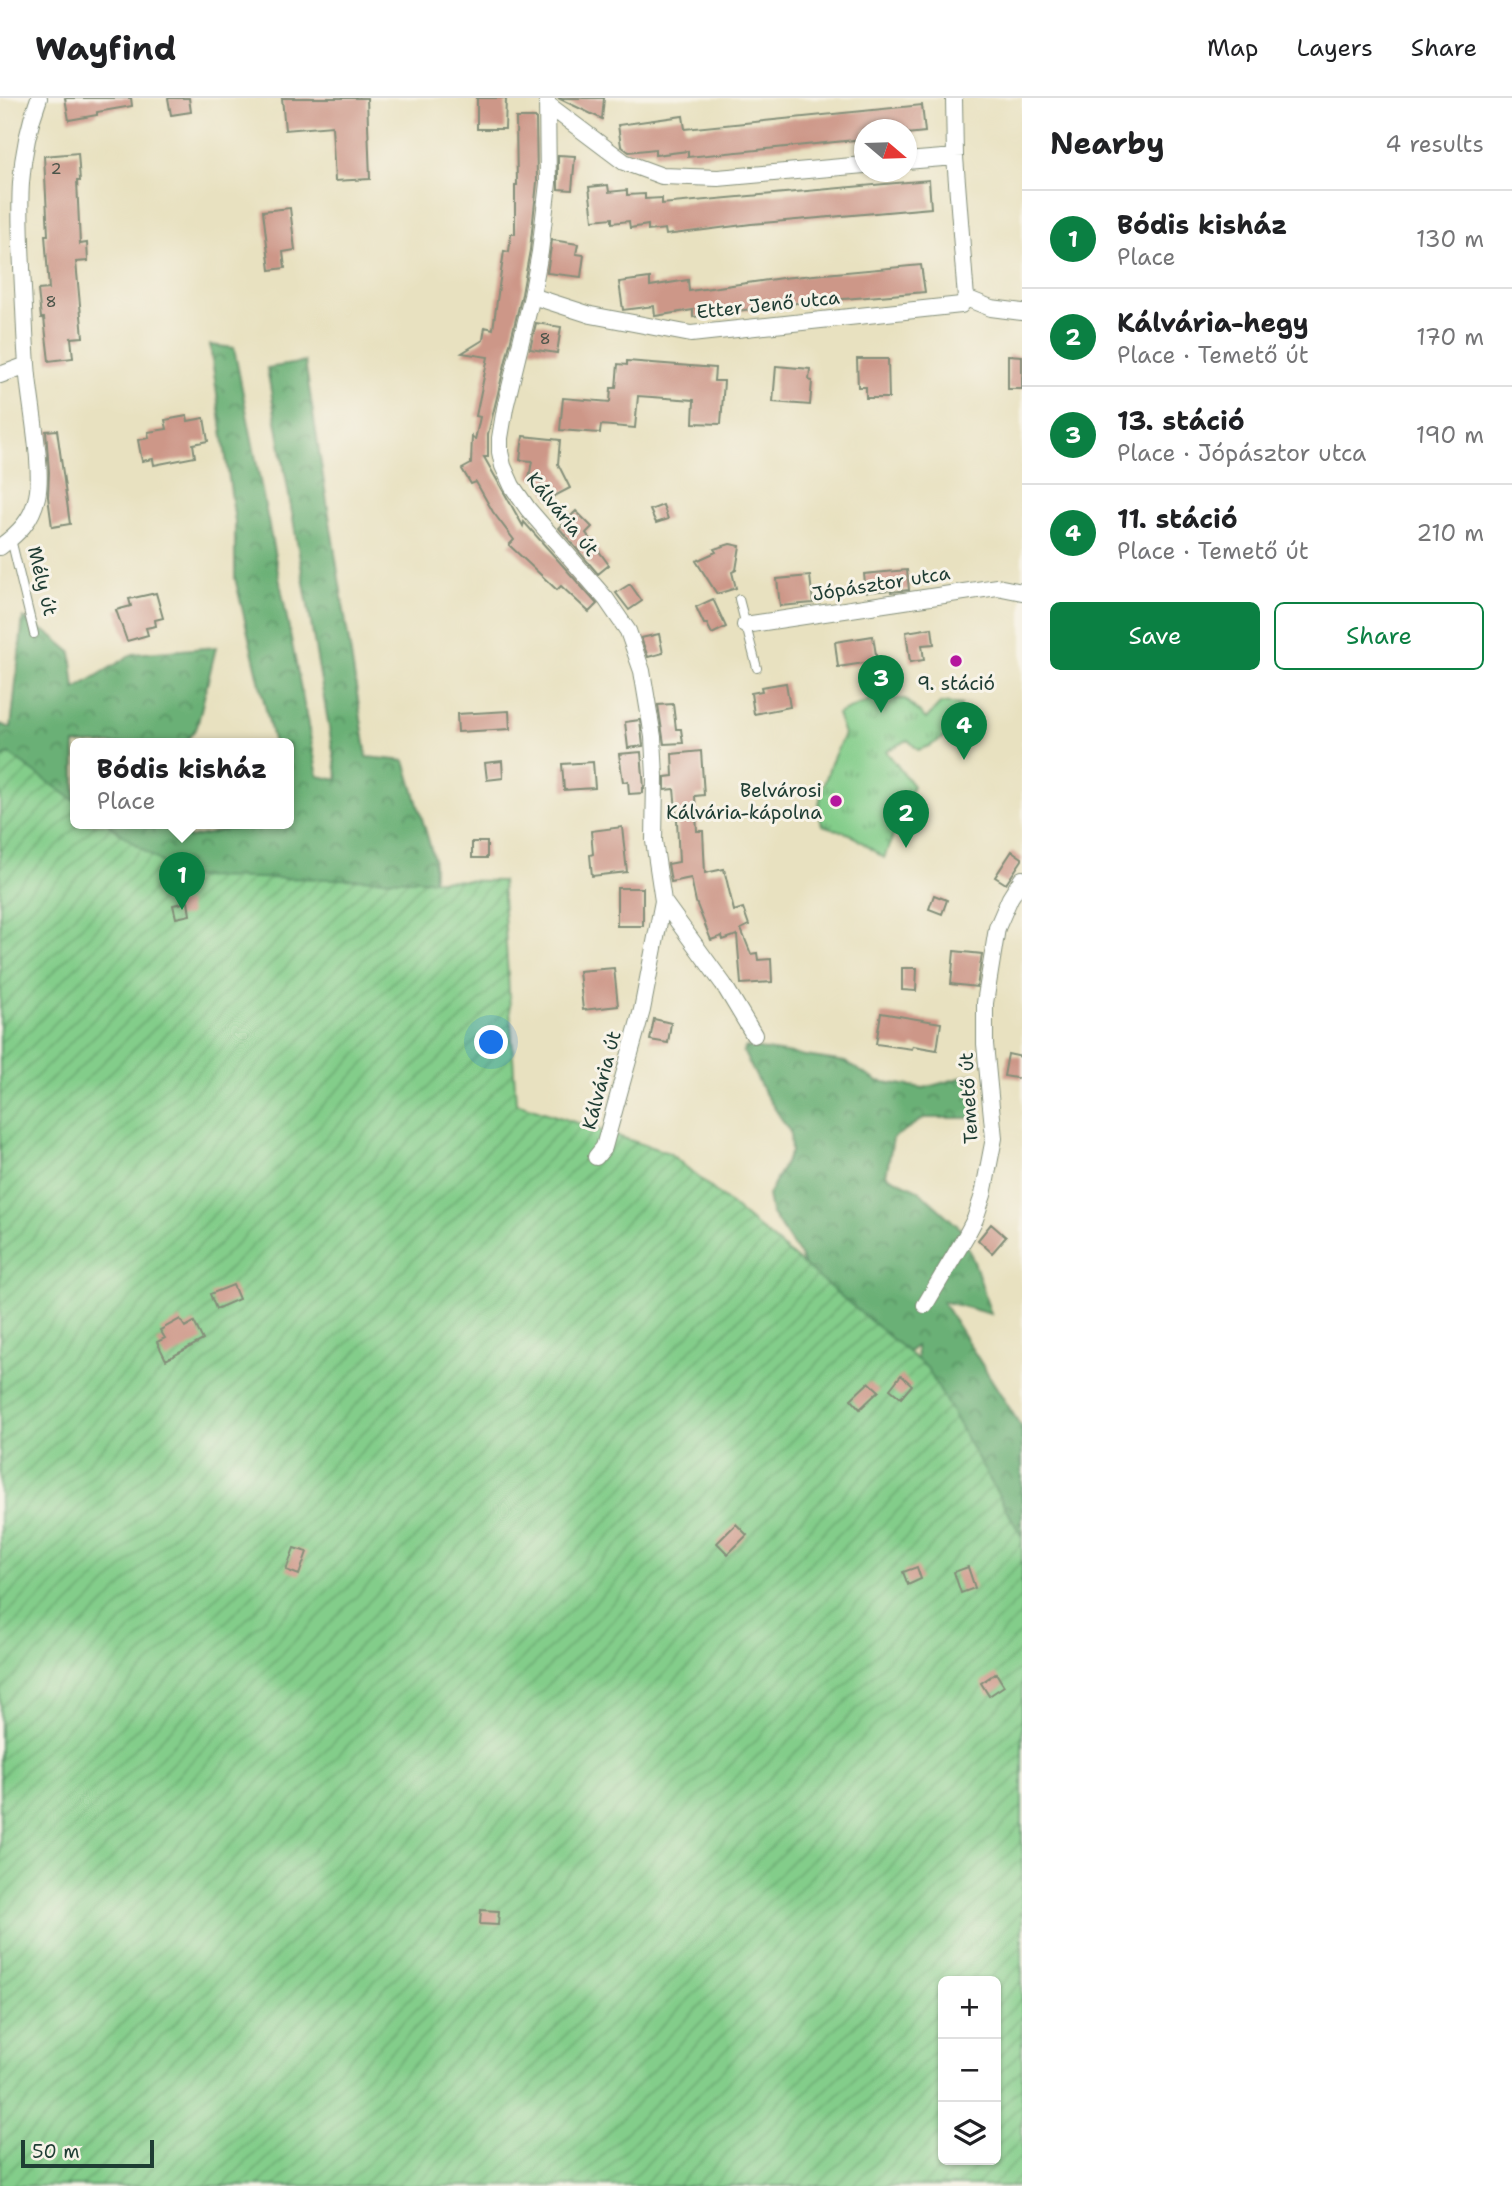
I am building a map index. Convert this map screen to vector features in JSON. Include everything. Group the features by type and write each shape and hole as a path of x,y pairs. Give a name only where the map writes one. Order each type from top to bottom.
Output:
{"street":[{"name":"Mély út","path":"5,543 27,521 38,495 39,483 27,365 19,199 27,136 38,98"},
{"path":"954,98 966,298 991,308 1022,312"},
{"path":"547,101 624,162 662,176 718,178 854,166"},
{"name":"Kálvária út","path":"547,101 548,183 533,296 503,418 500,438 503,466 512,486 528,509 606,599 628,631 642,671 653,737 653,841 663,901 642,1010 600,1152"},
{"path":"917,160 956,157"},
{"name":"Etter Jenő utca","path":"533,296 591,315 691,334 961,305 966,298"},
{"path":"0,375 27,365"},
{"name":"Jópásztor utca","path":"745,625 997,587 1022,592"},
{"name":"Temető út","path":"925,1305 971,1227 983,1195 995,1138 985,1044 985,1003 997,928 1022,879"},
{"name":"Kálvária út","path":"663,901 724,985 754,1035"}],"lane":[{"name":"Mély út","path":"5,543 34,634"},
{"path":"739,599 757,668"}],"green space":[{"path":"210,345 234,348 318,776 338,780 267,368 305,362 367,757 405,761 434,859 433,906 507,1151 826,1309 800,1256 771,1212 768,1195 791,1152 790,1132 764,1092 743,1051 746,1047 845,1062 877,1081 924,1088 974,1074 980,1118 924,1118 893,1138 886,1175 918,1190 960,1228 991,1314 942,1301 1022,1428 1022,1677 920,1399 916,1346 902,1357 114,2186 0,2186 0,724 11,728 23,618 71,652 75,689 133,654 216,647 197,727 189,738 70,738 70,829 186,829 188,838 230,829 294,829 294,738 273,738 235,578 235,521"},
{"path":"875,698 905,699 926,719 941,703 961,705 959,729 918,750 908,740 886,751 913,786 884,858 850,834 822,825 818,810 831,763 844,734 837,714"},
{"path":"9,754 70,797 70,829 114,829 182,877 502,881 516,1103 669,1153 927,1368 1022,1537 1022,2186 0,2186 0,758"}],"building":[{"path":"65,98 131,98 132,106 69,120"},
{"path":"168,98 189,98 191,112 171,115"},
{"path":"282,98 367,98 370,179 335,181 332,126 285,130"},
{"path":"477,98 506,98 505,129 477,129"},
{"path":"558,98 604,98 602,119"},
{"path":"922,105 925,132 917,133 917,119 854,119 854,140 688,157 688,151 655,155 655,149 629,152 621,146 618,125 683,116 685,129"},
{"path":"516,118 536,118 537,182 522,294 488,434 488,457 484,457 523,526 524,522 597,604 589,612 561,586 557,590 509,545 514,540 493,512 476,482 471,484 462,469 471,464 472,436 475,440 480,417 476,416 488,357 462,353 483,340 485,327 493,329 504,251 509,252 511,234 515,234"},
{"path":"78,153 80,244 87,243 88,261 76,262 83,337 71,338 73,358 49,361 38,290 49,289 44,156"},
{"path":"558,155 575,156 572,190 558,189"},
{"path":"929,180 931,208 751,224 666,235 665,229 648,231 648,225 630,228 629,221 612,223 612,218 593,220 589,187 608,185 609,192 627,190 627,195 645,194 645,199 662,198 662,204"},
{"path":"290,208 295,250 283,252 285,268 270,270 263,211"},
{"path":"552,240 578,244 576,254 584,255 581,277 547,273"},
{"path":"921,265 925,292 797,303 693,317 693,310 655,316 654,306 623,310 619,282 650,278 650,286 688,280 689,291 782,278"},
{"path":"536,323 561,327 557,353 530,349"},
{"path":"1008,355 1022,356 1022,389 1008,389"},
{"path":"857,359 888,359 889,398 866,398 866,387 858,387"},
{"path":"627,361 715,368 714,381 724,381 721,424 693,423 694,400 638,396 635,428 601,425 600,433 560,430 563,398 610,402 611,388 616,388 618,364 627,365"},
{"path":"776,366 810,369 810,405 773,402"},
{"path":"187,416 188,421 204,418 208,441 193,444 195,457 154,465 153,459 142,461 138,440 149,438 148,432 167,429 165,420"},
{"path":"57,430 70,524 52,527 48,497 46,431"},
{"path":"523,436 560,440 558,464 570,488 549,499 539,479 529,478 532,461 520,460"},
{"path":"663,505 668,519 656,523 650,510"},
{"path":"576,511 592,527 586,533 609,565 598,574 559,528"},
{"path":"730,544 740,546 736,570 732,572 736,588 717,594 696,561 716,552 714,549"},
{"path":"907,570 909,590 866,592 864,574"},
{"path":"810,576 813,603 780,606 777,579"},
{"path":"630,584 642,601 629,610 616,593"},
{"path":"156,593 163,618 155,620 156,626 146,628 148,635 127,641 116,610 131,606 129,599"},
{"path":"713,599 726,627 712,634 696,607"},
{"path":"932,628 934,644 922,645 924,660 910,662 906,632"},
{"path":"659,634 663,653 648,657 641,638"},
{"path":"873,636 877,661 838,667 835,642"},
{"path":"786,683 790,707 754,714 751,693 762,691 761,687"},
{"path":"673,704 676,729 681,729 683,743 664,744 658,705"},
{"path":"509,711 510,729 458,732 457,714"},
{"path":"640,720 643,746 628,748 625,722"},
{"path":"701,751 704,795 695,796 697,831 703,831 705,873 724,869 734,911 743,908 749,925 741,929 751,954 757,953 758,960 771,959 772,982 741,984 737,935 723,940 722,936 711,940 696,902 691,878 671,882 668,864 679,862 677,820 674,789 665,790 665,777 673,776 672,754"},
{"path":"641,752 643,793 629,794 628,781 623,782 619,754"},
{"path":"502,761 503,778 487,780 485,763"},
{"path":"593,762 595,788 564,790 562,764"},
{"path":"622,827 627,872 592,876 591,831"},
{"path":"472,842 487,842 487,858 472,858"},
{"path":"1012,851 1022,860 1006,884 995,877"},
{"path":"617,888 643,888 643,926 617,926"},
{"path":"934,895 947,900 942,914 929,909"},
{"path":"188,902 190,915 176,918 173,905"},
{"path":"954,951 982,954 977,987 951,984"},
{"path":"614,968 618,1006 583,1010 579,971"},
{"path":"902,968 917,968 916,991 902,990"},
{"path":"881,1013 941,1023 937,1050 876,1044"},
{"path":"654,1019 671,1023 668,1043 650,1040"},
{"path":"1008,1054 1022,1057 1022,1079 1004,1076"},
{"path":"991,1224 1006,1237 992,1253 978,1240"},
{"path":"233,1285 239,1299 216,1309 210,1294"},
{"path":"180,1319 185,1327 194,1322 203,1340 166,1360 157,1342 165,1338 160,1330"},
{"path":"901,1375 912,1385 901,1398 890,1389"},
{"path":"869,1382 879,1391 860,1409 851,1399"},
{"path":"736,1524 747,1535 728,1554 717,1543"},
{"path":"294,1548 307,1552 299,1575 286,1570"},
{"path":"917,1567 921,1579 908,1585 903,1572"},
{"path":"968,1567 975,1588 961,1593 954,1572"},
{"path":"996,1673 1004,1686 989,1696 981,1683"},
{"path":"481,1910 499,1911 498,1925 480,1924"}],"place":[{"name":"9. stáció","path":"956,661"},
{"name":"13. stáció","path":"881,713"},
{"name":"11. stáció","path":"964,760"},
{"name":"Belvárosi Kálvária-kápolna","path":"836,801"},
{"name":"Kálvária-hegy","path":"906,848"},
{"name":"Bódis kisház","path":"182,910"}]}
